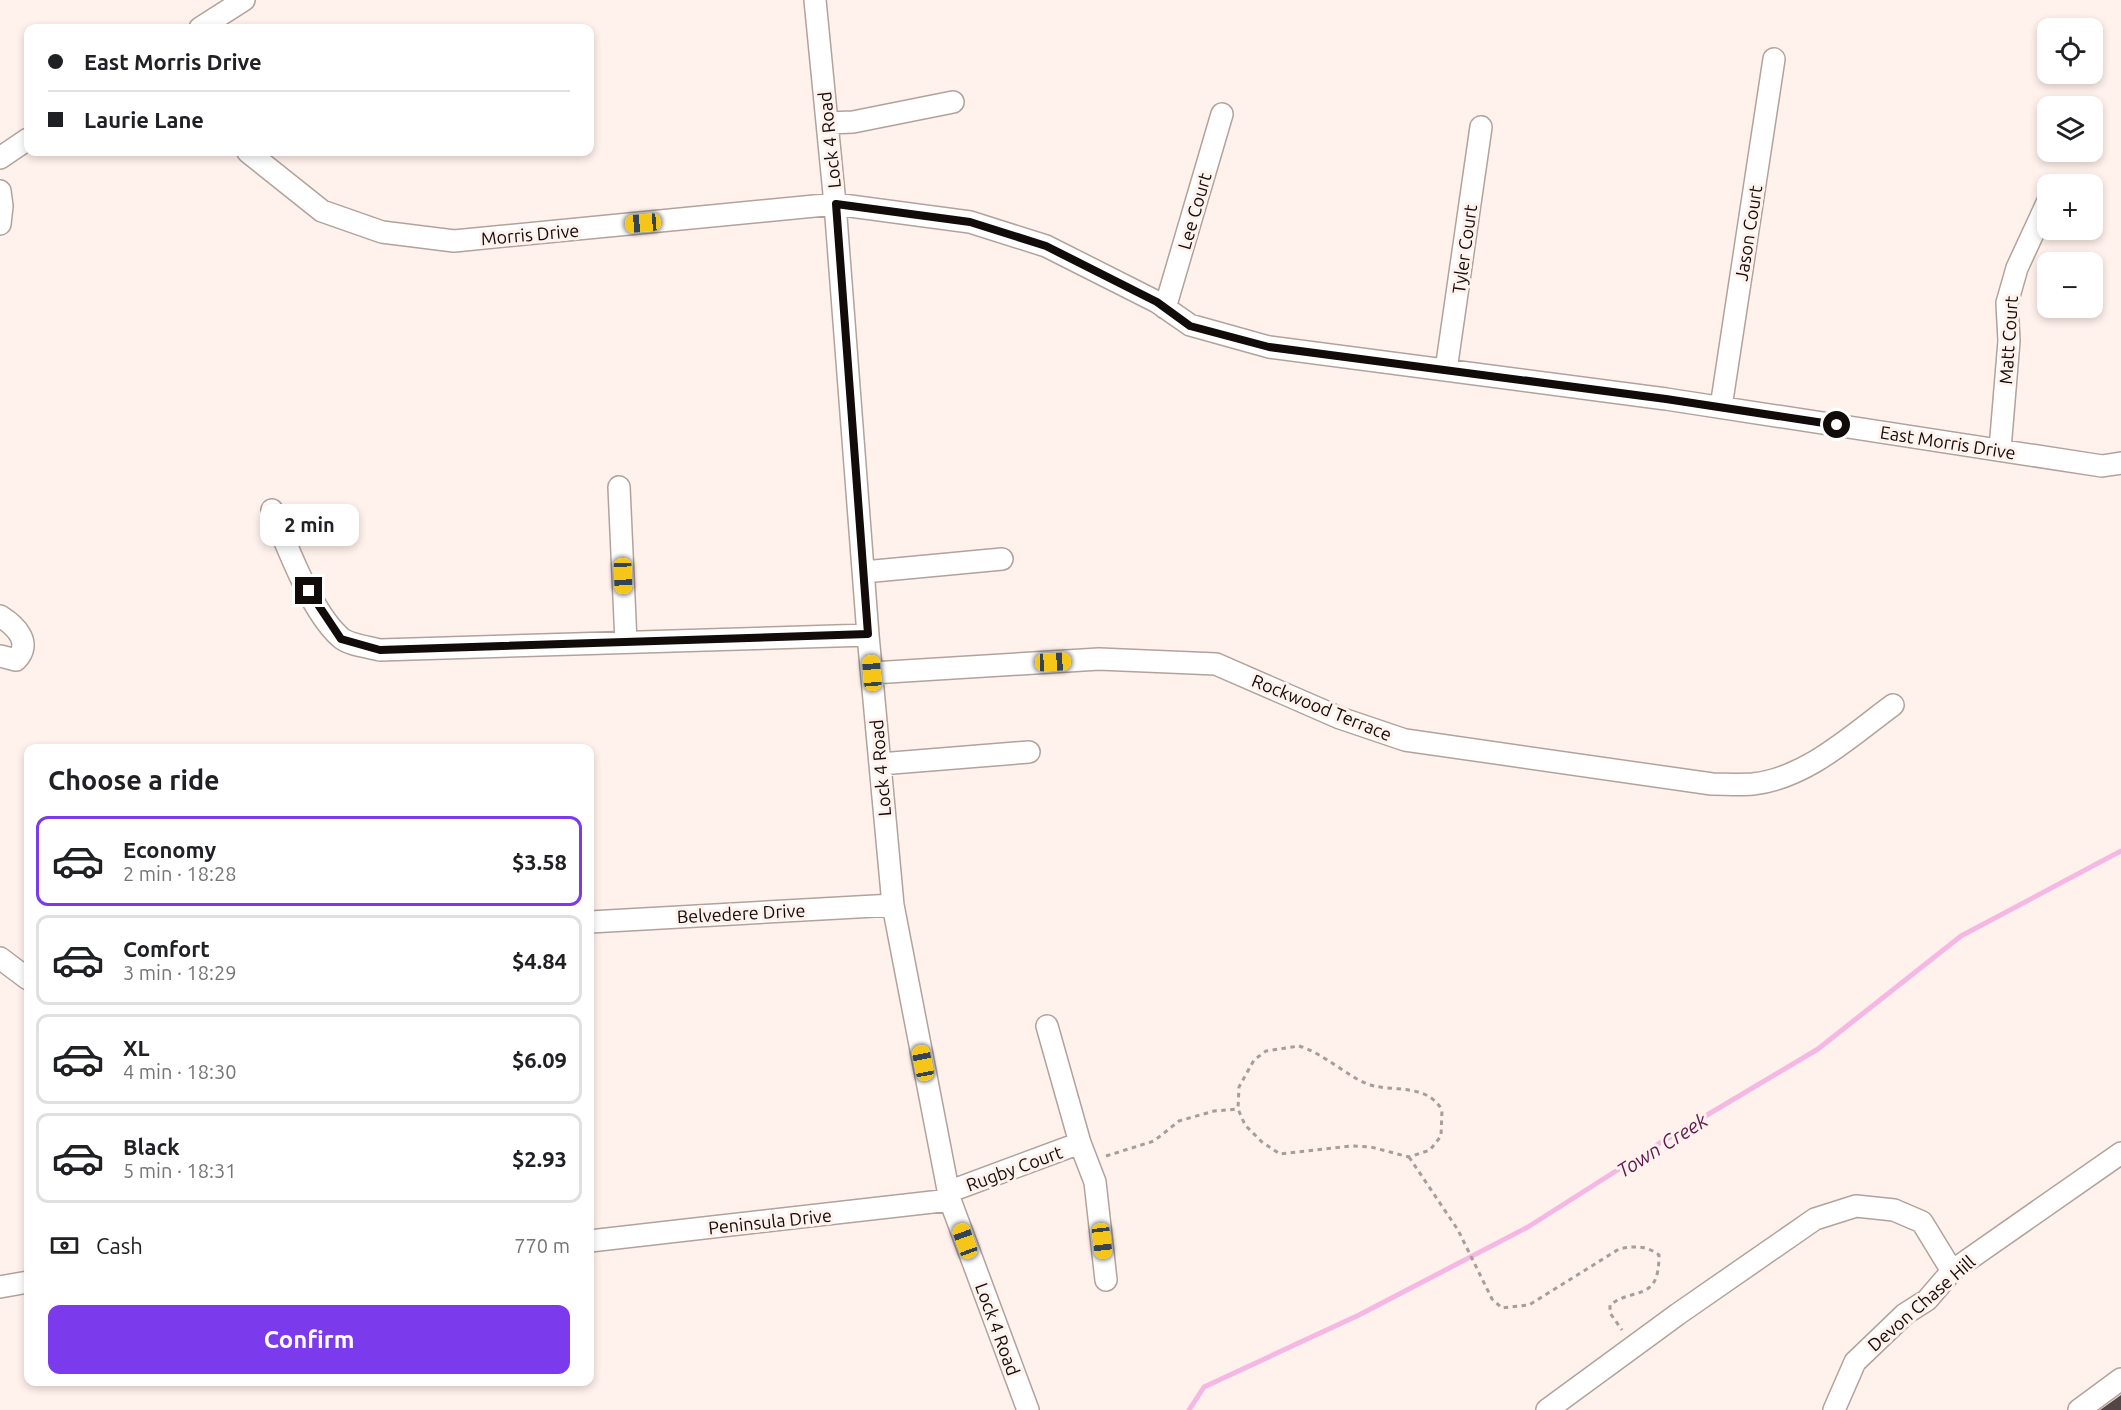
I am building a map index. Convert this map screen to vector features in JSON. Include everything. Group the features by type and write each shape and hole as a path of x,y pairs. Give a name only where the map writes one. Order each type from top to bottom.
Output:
{"street":[{"path":"206,24 244,0"},
{"name":"Lock 4 Road","path":"815,0 836,204 868,634 893,905 949,1196 1024,1408"},
{"name":"Jason Court","path":"1721,407 1774,59"},
{"path":"828,123 853,122 953,102"},
{"name":"Lee Court","path":"1165,308 1222,114"},
{"name":"Tyler Court","path":"1446,370 1481,127"},
{"path":"0,158 24,142"},
{"name":"Morris Drive","path":"253,156 322,211 382,232 454,241 836,204"},
{"path":"0,191 2,206 0,224"},
{"name":"East Morris Drive","path":"836,204 970,222 1046,246 1165,308 1190,326 1269,347 1721,407 2102,466 2121,463"},
{"name":"Matt Court","path":"2000,449 2009,340 2007,303 2017,268 2037,225"},
{"path":"619,487 626,642"},
{"path":"272,510 293,560 317,606 341,639 380,650 868,634"},
{"path":"864,572 1002,559"},
{"path":"0,616 20,633 24,644 22,653 16,660 0,656"},
{"name":"Rockwood Terrace","path":"872,673 1099,659 1216,664 1340,718 1405,740 1712,784 1755,784 1785,775 1822,758 1893,705"},
{"path":"880,764 1029,752"},
{"name":"Belvedere Drive","path":"594,922 893,905"},
{"path":"0,958 24,976"},
{"name":"Rugby Court","path":"1047,1026 1095,1182 1106,1280"},
{"name":"Rugby Court","path":"949,1196 1084,1152"},
{"name":"Devon Chase Hill","path":"1834,1410 1855,1362 1905,1314 1927,1300 1952,1271 2121,1153"},
{"name":"Peninsula Drive","path":"594,1240 949,1196"},
{"path":"1547,1410 1815,1220 1856,1206 1894,1210 1922,1222 1952,1271"},
{"path":"0,1287 24,1283"},
{"path":"2079,1410 2121,1379"}],"path":[{"path":"1299,1046 1314,1051 1373,1086 1399,1087 1429,1096 1442,1110 1441,1136 1430,1150 1409,1157 1371,1147 1352,1146 1280,1154 1262,1142 1245,1125 1238,1108 1239,1087 1254,1060 1266,1051 1299,1046"},
{"path":"1084,1152 1154,1141 1179,1121 1214,1111 1238,1108"},
{"path":"1409,1157 1458,1230 1491,1299 1502,1308 1529,1305 1619,1249 1633,1246 1652,1249 1659,1255 1659,1269 1653,1284 1641,1294 1617,1300 1610,1305 1610,1313 1634,1347"}],"building":[{"path":"2121,1395 2121,1410 2100,1410"}],"waterway":[{"name":"Town Creek","path":"1189,1410 1204,1387 1359,1315 1528,1227 1660,1143 1818,1049 1961,936 2121,851"}],"route":[{"path":"309,591 341,639 380,650 868,634 836,204 970,222 1046,246 1157,302 1190,326 1269,347 1666,399 1837,425"}]}
